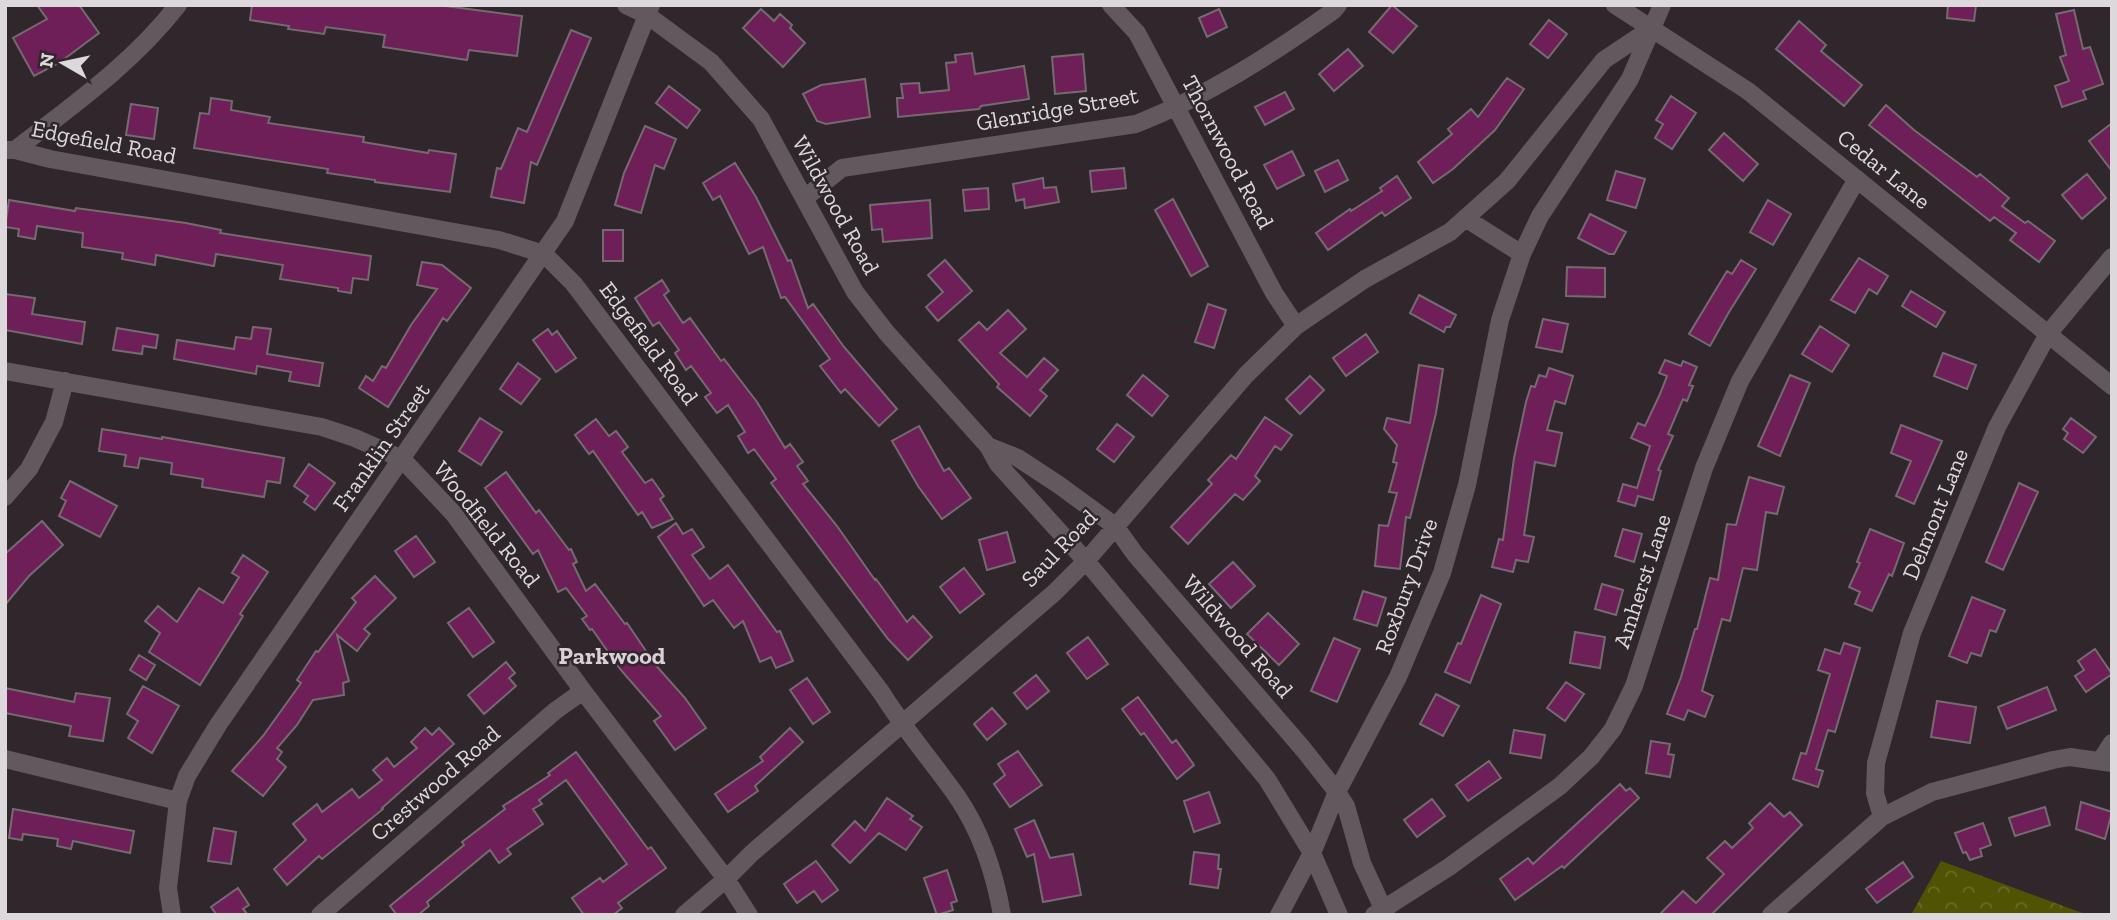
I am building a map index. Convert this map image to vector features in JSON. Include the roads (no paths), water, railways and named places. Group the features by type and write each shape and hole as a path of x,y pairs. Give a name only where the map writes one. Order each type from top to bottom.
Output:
{"street":[{"path":"10,150 96,88 155,34 178,5"},
{"name":"Wildwood Road","path":"626,5 649,10 711,62 761,119 806,197 855,292 886,332 988,446 998,464 1086,561 1267,779 1312,853 1339,915"},
{"name":"Thornwood Road","path":"1111,5 1137,33 1274,293 1296,326"},
{"name":"Glenridge Street","path":"806,197 842,168 1136,124 1177,108 1268,57 1338,5"},
{"name":"Cedar Lane","path":"1615,5 1748,91 2112,386"},
{"path":"1465,218 1522,254 1540,216 1630,79 1662,5"},
{"name":"Franklin Street","path":"172,915 168,888 178,801 187,776 218,725 565,221 649,10"},
{"name":"Saul Road","path":"684,915 726,879 751,853 1054,593 1086,561 1246,375 1296,326 1365,279 1450,232 1507,181 1604,60 1651,28"},
{"name":"Edgefield Road","path":"10,150 464,233 499,240 544,254 574,284 873,681 902,725 959,800 975,831 997,887 1002,915"},
{"name":"Amherst Lane","path":"1381,913 1560,786 1591,757 1613,729 1634,686 1704,468 1740,381 1857,179"},
{"name":"Roxbury Drive","path":"1279,915 1312,853 1337,792 1398,677 1442,573 1467,485 1500,320 1522,254"},
{"name":"Delmont Lane","path":"1882,817 1875,793 1876,764 1913,633 1997,427 2048,334 2112,257"},
{"name":"Woodfield Road","path":"5,371 322,427 402,459 453,513 583,691 726,879 749,915"},
{"path":"5,497 29,469 54,422 65,381"},
{"name":"Wildwood Road","path":"988,446 1029,465 1115,526 1135,554 1304,750 1346,806 1362,863 1381,913"},
{"name":"Crestwood Road","path":"320,915 555,711 583,691"},
{"path":"1772,915 1882,817 1931,792 1966,781 2070,757 2107,762 2112,743"},
{"path":"5,759 178,801"}],"district":[{"name":"Parkwood","path":"612,656"}]}
